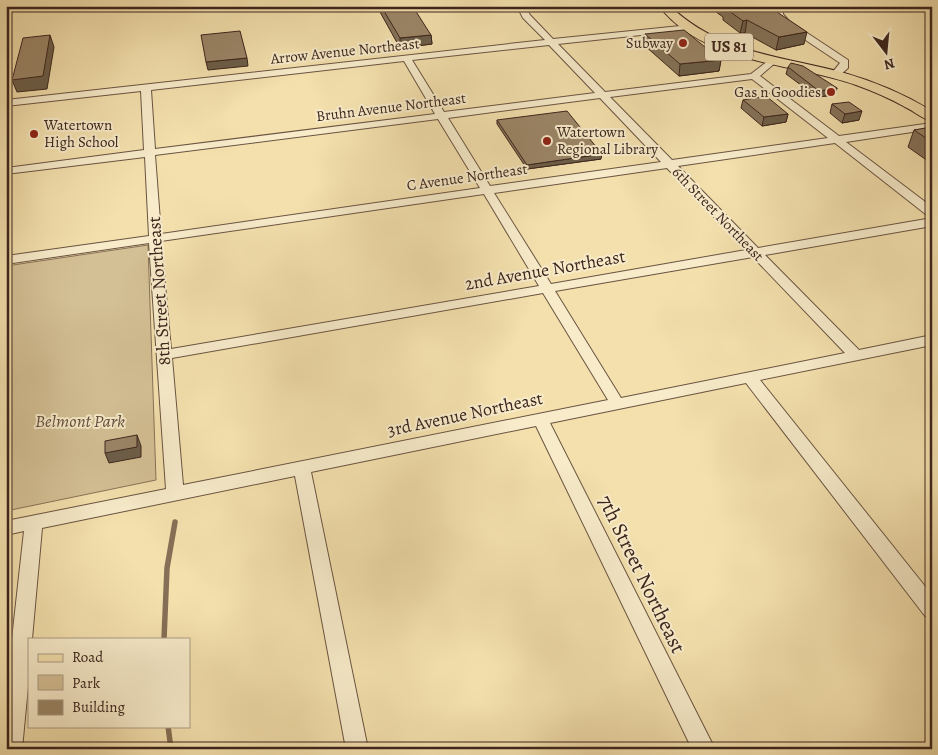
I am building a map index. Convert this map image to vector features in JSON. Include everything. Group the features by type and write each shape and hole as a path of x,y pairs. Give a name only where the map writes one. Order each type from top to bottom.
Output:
{"main road":[{"name":"US 81","path":"664,6 687,27 723,45 773,60 836,74 892,94 932,117"}],"street":[{"name":"6th Street Northeast","path":"521,6 526,16 855,356"},
{"path":"779,6 779,14 786,24 845,62 846,66 836,74"},
{"name":"Arrow Avenue Northeast","path":"6,102 687,27"},
{"path":"406,58 617,403"},
{"path":"773,60 754,76 835,140 932,212"},
{"name":"Bruhn Avenue Northeast","path":"6,171 754,76"},
{"name":"8th Street Northeast","path":"146,87 155,238 175,494"},
{"name":"C Avenue Northeast","path":"6,260 932,126"},
{"name":"2nd Avenue Northeast","path":"164,355 932,222"},
{"name":"3rd Avenue Northeast","path":"6,528 932,340"},
{"path":"749,377 932,610"},
{"name":"7th Street Northeast","path":"540,419 704,749"},
{"path":"302,468 357,749"},
{"path":"11,749 34,523"}],"green space":[{"name":"Belmont Park","path":"148,245 156,480 6,511 6,266"}],"building":[{"path":"381,6 406,6 405,11 415,10 431,35 400,38"},
{"path":"727,6 768,6 807,32 779,37 747,20 743,21 725,8 729,8"},
{"path":"684,30 721,60 680,64 645,34"},
{"path":"240,31 247,58 206,62 201,35"},
{"path":"50,35 43,76 12,80 23,38"},
{"path":"791,63 803,66 837,88 819,91 788,67"},
{"path":"766,96 788,114 764,117 743,100"},
{"path":"849,102 862,111 845,114 832,104"},
{"name":"Watertown Regional Library","path":"567,111 602,154 527,165 497,120"},
{"path":"931,127 932,142 914,130"},
{"path":"137,435 137,447 105,453 105,441"}],"waterway":[{"path":"164,638 167,568 175,522"},
{"path":"168,728 171,749"}],"place":[{"name":"Subway","path":"683,43"},
{"name":"Gas n Goodies","path":"831,92"},
{"name":"Watertown High School","path":"34,134"},
{"name":"Watertown Regional Library","path":"547,141"}]}
